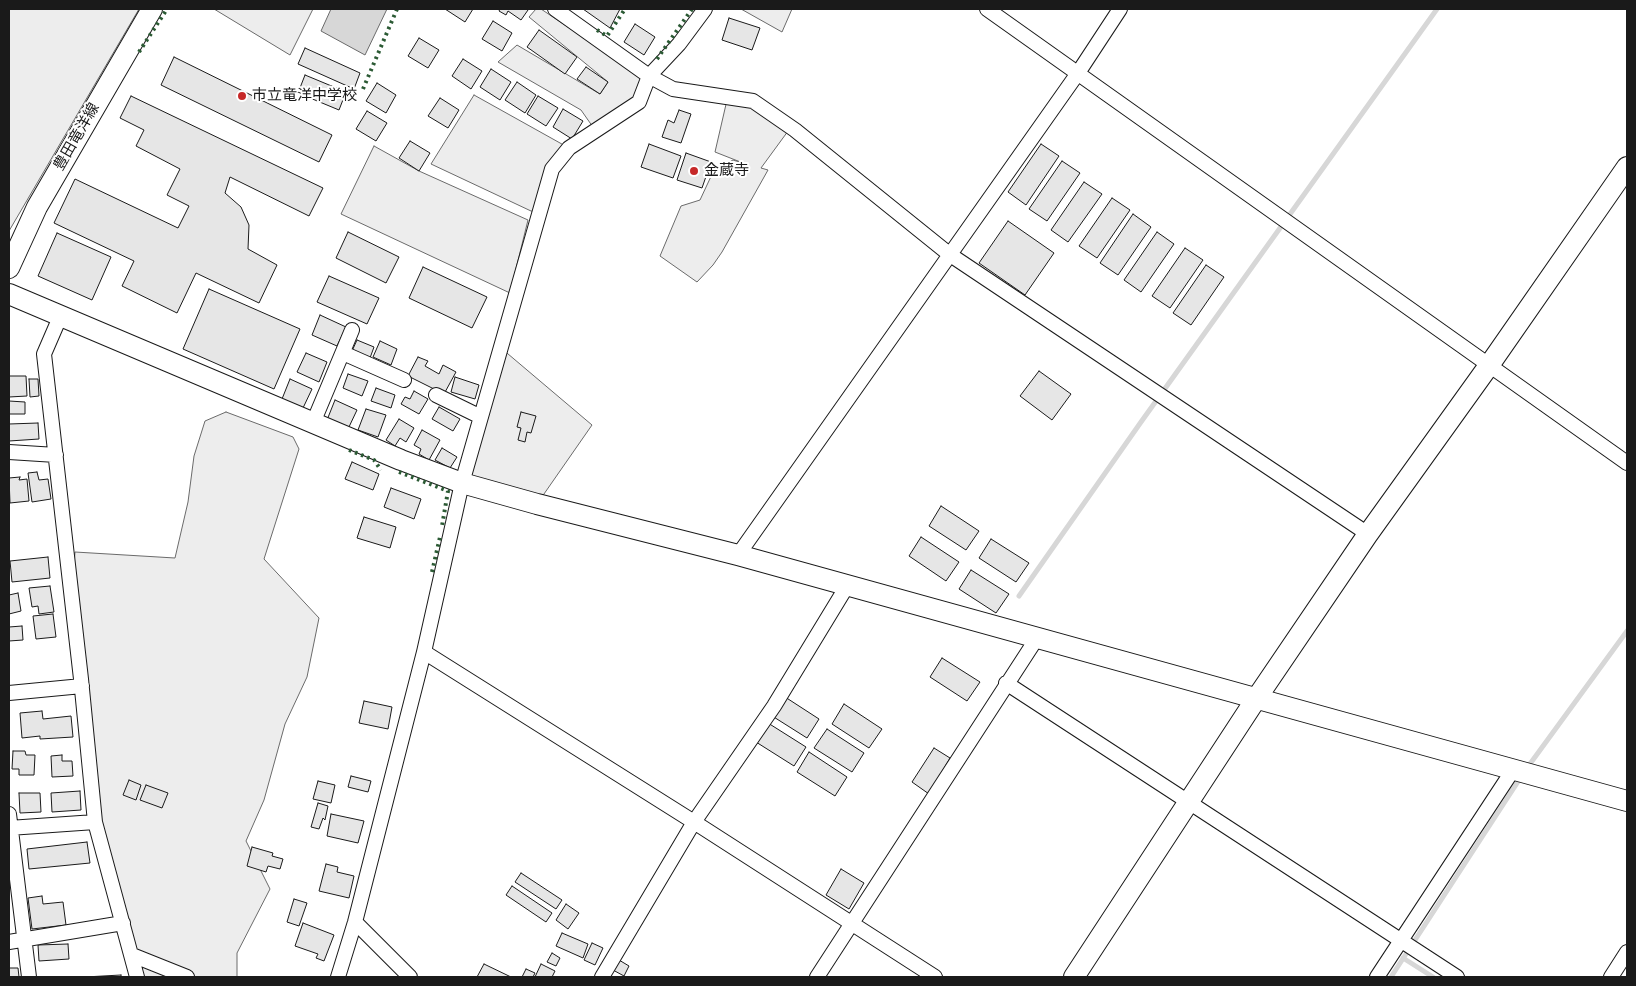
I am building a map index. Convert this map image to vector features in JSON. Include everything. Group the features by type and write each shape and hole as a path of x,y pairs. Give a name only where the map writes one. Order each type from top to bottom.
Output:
{"street":[{"name":"豊田竜洋線","path":"9,268 37,207 152,9"},
{"path":"555,9 649,76 673,89 753,101 795,130 950,254 1368,534"},
{"path":"338,977 355,922 424,652 462,483 552,169 569,148 639,102 649,76 679,44 705,9"},
{"path":"988,9 1627,463"},
{"path":"738,555 1078,73 1120,9"},
{"path":"1074,977 1256,699 1368,534 1490,364 1627,167"},
{"path":"9,294 60,318 401,460 462,483 536,504 738,555 1627,801"},
{"path":"60,318 44,354 96,822 137,977"},
{"path":"313,423 352,330"},
{"path":"342,354 404,380"},
{"path":"436,395 481,417"},
{"path":"9,452 56,455"},
{"path":"602,977 694,822 774,706 847,586"},
{"path":"817,977 1037,638"},
{"path":"424,652 935,977"},
{"path":"1006,684 1457,977"},
{"path":"9,693 82,686"},
{"path":"1377,977 1513,770"},
{"path":"29,977 9,823 96,822"},
{"path":"355,922 410,977"},
{"path":"9,942 123,923"},
{"path":"1611,977 1627,952"},
{"path":"132,955 188,977"}],"shaded area":[{"path":"9,9 139,9 9,231"},
{"path":"214,9 313,9 290,55"},
{"path":"331,9 387,9 365,55 321,31"},
{"path":"536,9 541,9 644,78 639,102 595,130 581,110 498,62 517,45 600,94 608,82 529,17"},
{"path":"741,9 792,9 782,32"},
{"path":"474,95 569,148 552,169 540,213 531,211 431,164"},
{"path":"727,100 753,101 791,127 761,168 768,170 722,252 697,282 660,256 681,206 700,200 714,170 733,160 743,163 715,152"},
{"path":"374,146 419,171 528,220 510,293 341,214"},
{"path":"501,348 592,425 537,504 462,483"},
{"path":"226,412 293,437 299,449 264,559 319,618 307,677 285,724 264,800 246,841 270,889 237,953 237,977 140,977 95,822 72,593 75,552 175,558 188,502 194,456 205,421"}],"building":[{"path":"445,9 473,9 465,22"},
{"path":"500,9 528,10 521,20 508,11 506,15 499,11"},
{"path":"583,9 620,9 610,28"},
{"path":"729,18 760,28 752,50 722,40"},
{"path":"493,21 512,33 502,51 482,39"},
{"path":"635,24 655,37 644,55 624,42"},
{"path":"539,30 577,57 565,74 527,47"},
{"path":"419,38 439,50 428,68 408,56"},
{"path":"305,48 360,73 354,89 298,64"},
{"path":"174,57 332,135 319,162 161,85"},
{"path":"463,59 482,71 471,89 452,76"},
{"path":"586,67 608,82 600,94 577,79"},
{"path":"491,69 511,82 500,100 480,87"},
{"path":"305,75 346,92 339,110 298,93"},
{"path":"517,82 536,95 525,113 505,100"},
{"path":"377,83 396,95 386,113 366,101"},
{"path":"131,96 323,188 309,216 230,177 225,193 241,207 249,225 248,249 277,265 259,303 196,273 177,313 122,286 134,261 54,223 75,179 178,228 189,206 167,195 180,169 136,146 144,130 120,118"},
{"path":"538,96 558,108 546,126 527,114"},
{"path":"440,98 459,110 448,128 428,116"},
{"path":"563,109 583,121 572,139 553,127"},
{"path":"679,110 691,114 681,143 662,137 668,120 674,123"},
{"path":"367,111 387,123 376,141 356,129"},
{"path":"410,141 430,153 419,171 399,158"},
{"path":"649,144 681,156 673,178 641,167"},
{"path":"1041,144 1059,156 1026,205 1008,192"},
{"name":"金蔵寺","path":"686,153 711,162 702,188 677,180"},
{"path":"1062,161 1080,173 1047,221 1029,209"},
{"path":"1084,182 1102,194 1068,242 1051,230"},
{"path":"1112,198 1130,210 1097,258 1079,246"},
{"path":"1133,214 1151,227 1118,275 1100,263"},
{"path":"1008,221 1054,253 1025,295 979,263"},
{"path":"348,232 399,257 386,283 336,258"},
{"path":"1157,232 1174,244 1141,292 1124,280"},
{"path":"57,233 111,257 92,300 38,276"},
{"path":"1185,248 1203,260 1170,308 1152,296"},
{"path":"1206,265 1224,277 1191,325 1173,313"},
{"path":"423,267 487,297 472,328 409,298"},
{"path":"329,276 379,298 367,324 317,302"},
{"path":"209,289 300,329 274,389 183,349"},
{"path":"320,315 346,327 337,346 312,335"},
{"path":"357,340 374,347 370,358 352,351"},
{"path":"380,341 397,349 391,365 373,357"},
{"path":"306,353 327,362 319,382 297,372"},
{"path":"418,357 428,361 425,366 439,374 443,365 456,372 444,394 408,376"},
{"path":"1039,371 1071,394 1052,420 1020,396"},
{"path":"348,374 368,381 362,396 343,388"},
{"path":"9,376 26,376 27,396 9,397"},
{"path":"455,377 479,385 475,399 451,392"},
{"path":"29,379 38,379 39,396 30,397"},
{"path":"290,379 312,389 303,408 282,399"},
{"path":"376,388 395,395 391,408 371,401"},
{"path":"414,391 428,399 419,414 401,404 405,397 410,399"},
{"path":"335,400 357,410 348,429 327,420"},
{"path":"9,401 25,402 25,414 9,414"},
{"path":"439,407 460,419 453,431 432,419"},
{"path":"366,409 386,415 378,437 358,430"},
{"path":"521,412 536,416 531,433 527,432 525,442 518,440 521,428 517,427"},
{"path":"399,419 414,428 406,442 400,438 395,446 386,440"},
{"path":"38,423 39,439 9,441 9,424"},
{"path":"422,430 440,440 429,460 419,454 421,449 414,445"},
{"path":"442,448 457,457 450,468 435,460"},
{"path":"352,462 379,474 373,490 345,479"},
{"path":"37,472 39,480 48,479 51,499 32,502 28,473"},
{"path":"20,477 19,480 27,479 29,501 10,503 9,478"},
{"path":"391,488 421,499 414,519 384,507"},
{"path":"941,506 979,531 966,550 929,526"},
{"path":"364,517 396,527 390,548 357,538"},
{"path":"921,537 959,562 946,581 909,556"},
{"path":"991,539 1029,563 1016,582 979,558"},
{"path":"48,557 50,578 12,582 10,561"},
{"path":"971,570 1009,594 996,613 959,589"},
{"path":"50,586 54,612 39,614 38,606 32,607 29,588"},
{"path":"18,593 21,611 9,614 9,595"},
{"path":"53,614 56,637 36,639 33,616"},
{"path":"22,626 23,640 9,641 9,627"},
{"path":"942,658 980,682 967,701 930,677"},
{"path":"782,695 819,719 807,738 769,714"},
{"path":"364,701 392,707 388,729 359,723"},
{"path":"844,704 882,729 869,748 832,724"},
{"path":"42,711 43,719 71,716 73,737 40,739 40,736 22,738 20,713"},
{"path":"768,723 806,747 794,766 756,742"},
{"path":"827,729 864,753 852,772 814,748"},
{"path":"934,748 950,758 929,794 912,782"},
{"path":"13,751 25,751 26,755 35,755 34,775 19,775 19,769 12,769"},
{"path":"809,752 847,777 835,796 797,772"},
{"path":"62,755 62,761 72,761 73,776 52,777 51,756"},
{"path":"351,776 371,781 368,792 348,787"},
{"path":"129,780 141,785 136,800 123,795"},
{"path":"318,781 335,785 331,803 313,799"},
{"path":"146,785 168,793 162,808 140,800"},
{"path":"80,791 81,810 52,812 51,793"},
{"path":"19,793 40,793 41,812 20,813"},
{"path":"318,803 328,806 325,820 323,818 319,829 311,827"},
{"path":"331,814 364,821 358,843 327,836"},
{"path":"87,842 90,863 29,869 27,849"},
{"path":"252,847 273,853 272,856 283,859 280,869 268,866 266,872 247,866"},
{"path":"326,864 338,867 337,872 354,876 349,898 319,891"},
{"path":"841,869 864,883 849,909 826,895"},
{"path":"521,873 562,900 556,909 515,882"},
{"path":"512,886 552,913 546,922 506,895"},
{"path":"42,896 43,904 63,902 66,925 32,929 28,898"},
{"path":"294,899 307,903 299,926 287,922"},
{"path":"566,904 579,913 568,929 556,920"},
{"path":"303,923 334,935 324,961 316,958 318,954 295,946"},
{"path":"562,933 588,944 583,958 556,946"},
{"path":"592,943 603,948 595,965 584,960"},
{"path":"68,944 69,959 39,961 38,945"},
{"path":"552,953 560,958 556,966 547,962"},
{"path":"619,960 629,966 624,976 613,970"},
{"path":"484,964 511,977 477,977"},
{"path":"541,964 555,971 552,977 535,977"},
{"path":"9,968 18,968 19,977 9,977"},
{"path":"526,969 535,973 533,977 522,977"},
{"path":"121,975 121,977 85,977"}],"waterway":[{"path":"1019,596 1141,422 1437,9"},
{"path":"1527,768 1627,631"},
{"path":"1391,977 1521,777"},
{"path":"1403,958 1433,977"}],"hedge":[{"path":"139,52 167,9"},
{"path":"363,89 397,9"},
{"path":"597,30 607,36 625,9"},
{"path":"657,59 692,9"},
{"path":"349,450 374,460 381,470"},
{"path":"399,472 448,491 442,526"},
{"path":"432,572 440,537"}],"place":[{"name":"市立竜洋中学校","path":"242,96"},
{"name":"金蔵寺","path":"694,171"}]}
